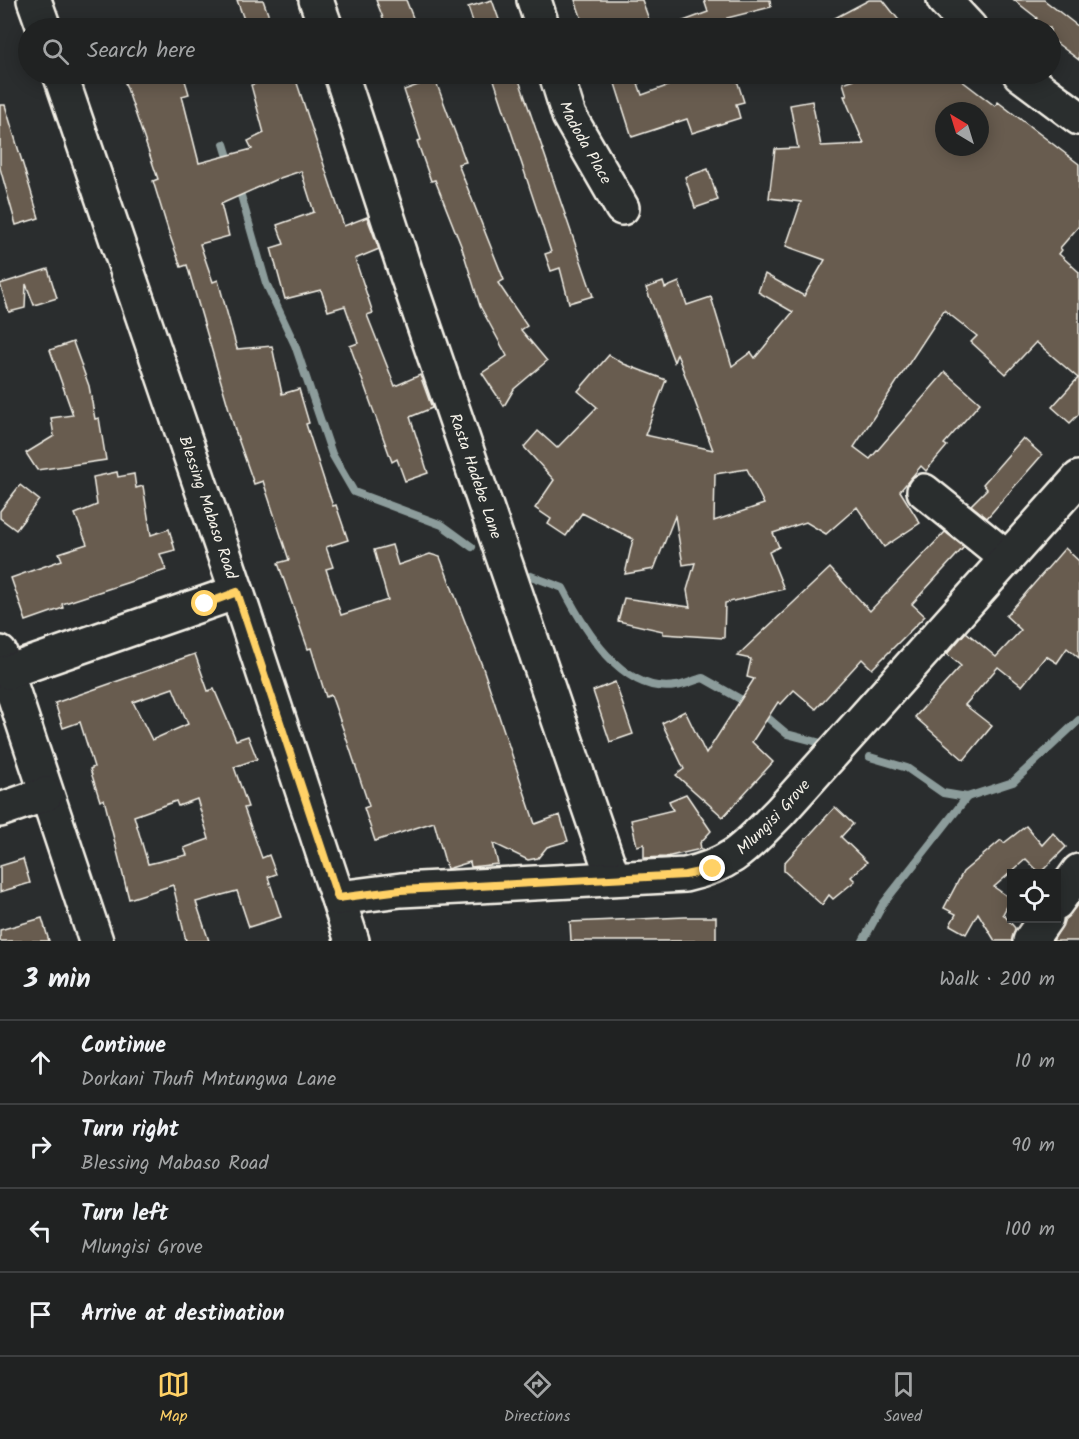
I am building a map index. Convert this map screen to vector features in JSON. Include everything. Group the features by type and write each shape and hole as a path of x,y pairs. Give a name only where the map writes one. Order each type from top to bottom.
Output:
{"street":[{"path":"34,0 40,18"},
{"path":"316,0 322,18"},
{"path":"534,0 540,18"},
{"path":"944,0 961,18"},
{"name":"Blessing Mabaso Road","path":"63,84 237,592 352,941"},
{"name":"Rasta Hadebe Lane","path":"344,84 612,878"},
{"name":"Madoda Place","path":"559,84 569,116 622,208"},
{"path":"1033,84 1079,118"},
{"path":"924,491 1007,558"},
{"name":"Mlungisi Grove","path":"338,898 401,890 685,875 713,869 739,853 780,812 1007,558 1075,492"},
{"path":"96,941 3,663 237,592"},
{"path":"0,810 46,794"},
{"path":"1061,896 1079,871"},
{"path":"1030,941 1043,923"}],"building":[{"path":"237,0 263,0 269,18 243,18"},
{"path":"376,0 406,0 413,18 383,18"},
{"path":"492,0 498,18 472,18 468,7"},
{"path":"575,0 642,0 648,18 581,18"},
{"path":"704,0 770,0 771,7 727,18 692,18 708,12"},
{"path":"869,0 883,0 897,18 835,18"},
{"path":"1014,0 1044,0 1079,27 1079,60 1061,46 1061,18 1037,18"},
{"path":"125,84 186,84 189,94 182,96 199,163 252,149 248,141 264,133 251,85 297,84 344,226 367,217 379,249 355,259 373,313 367,315 395,386 420,375 432,408 410,417 428,473 405,481 397,459 392,462 350,346 358,343 345,306 328,311 321,290 285,299 271,248 284,244 277,225 314,212 301,171 221,204 229,236 200,244 213,282 218,280 237,349 272,346 282,394 299,389 309,423 306,424 325,483 333,506 336,505 348,540 326,547 333,567 326,569 341,615 388,600 374,550 392,545 398,565 430,554 440,557 483,668 535,824 560,815 568,841 547,847 538,858 528,860 493,843 498,864 471,867 470,862 447,869 434,822 375,841 364,808 369,806 349,746 331,695 326,697 311,648 308,649 278,563 289,560 263,481 254,484 235,430 187,265 181,267 170,236 153,181 158,179"},
{"path":"421,84 437,84 466,162 458,164 504,280 498,283 527,326 521,330 547,361 514,389 504,406 482,373 507,356 480,306 462,248 435,180 431,181 417,141 421,140 404,90"},
{"path":"495,84 520,84 593,296 569,303 560,268 551,271 545,254 551,252"},
{"path":"615,84 638,84 642,95 672,84 738,84 744,102 736,104 740,118 692,133 687,119 632,137"},
{"path":"843,84 966,84 995,106 998,102 1079,164 1079,226 1060,248 1062,250 1059,254 1079,272 1079,414 1070,423 1052,407 1078,378 1036,342 1006,374 971,342 977,336 944,310 854,447 870,459 945,372 980,403 944,444 947,446 926,471 921,466 900,491 920,523 884,547 857,507 826,534 806,522 773,533 779,547 769,552 784,589 725,603 724,638 663,634 663,631 618,621 624,598 690,607 687,590 695,563 683,565 675,516 654,569 625,574 633,539 582,513 566,536 548,524 551,519 535,508 554,480 524,447 538,431 557,448 597,407 578,391 609,355 624,364 666,380 645,435 713,450 677,354 674,362 646,288 663,282 665,288 679,282 687,305 711,297 732,366 751,352 755,358 793,312 758,292 765,274 804,296 825,260 786,246 801,202 769,198 775,149 798,148 790,105 812,101 821,146 864,144 844,96 847,96","holes":["747,469 764,504 714,521 715,474"]},
{"path":"0,105 5,105 39,218 16,225 0,168"},
{"path":"708,169 718,200 695,208 685,177"},
{"path":"48,269 57,298 34,305 26,284 25,308 9,312 0,284"},
{"path":"73,342 89,386 95,419 99,418 106,460 37,470 26,453 54,436 51,418 73,415 50,350"},
{"path":"1023,438 1042,455 987,518 971,505 987,489 983,484"},
{"path":"117,472 118,477 134,474 136,488 143,486 151,535 169,529 175,550 160,554 166,570 62,604 63,608 26,621 11,578 62,560 59,553 87,544 75,514 97,505 93,477"},
{"path":"20,485 39,500 16,530 0,518 0,511"},
{"path":"945,532 964,547 912,604 925,616 872,669 862,659 816,709 794,690 781,704 778,702 752,742 773,762 723,817 676,775 684,769 662,723 685,711 706,754 754,679 747,677 751,659 737,656 830,568 870,611"},
{"path":"1065,548 1079,561 1079,658 1067,648 1057,663 1046,656 1022,686 998,667 965,705 992,726 964,760 915,717 961,666 947,654 966,632 996,657 1021,630 1006,616"},
{"path":"195,654 208,691 214,689 236,740 248,736 257,759 234,767 248,807 244,808 262,858 269,855 276,874 268,877 281,917 249,927 237,891 196,902 209,941 186,941 173,885 129,899 104,799 100,801 90,769 94,767 80,722 63,728 55,703","holes":["173,688 188,724 152,740 133,702","197,799 209,839 184,848 187,855 148,864 134,816 176,801 178,806"]},
{"path":"615,682 633,734 610,742 593,691"},
{"path":"686,794 711,831 700,843 701,849 666,857 644,858 644,844 637,846 631,820 673,810 669,801"},
{"path":"835,807 853,824 841,837 867,862 851,877 855,881 833,899 829,895 822,905 784,871 784,863"},
{"path":"1026,826 1042,845 1053,833 1066,847 1044,869 1036,869 1026,859 1015,869 1007,869 1007,876 994,887 1007,896 1007,906 1003,914 1007,923 1011,923 1015,928 1012,941 995,941 978,913 966,934 950,925 956,914 944,908 963,872 1001,840 1004,843"},
{"path":"23,859 30,883 0,892 0,866"},
{"path":"1079,903 1079,941 1053,941 1065,919"},
{"path":"716,917 716,941 571,941 570,922"},
{"path":"42,918 49,941 0,941 0,930"}],"waterway":[{"path":"224,144 230,163"},
{"path":"238,185 266,283 295,345 332,454 354,492 442,525 472,547"},
{"path":"531,576 563,588 593,639 622,669 638,680 656,686 676,686 703,678 749,704"},
{"path":"761,712 787,734 825,744"},
{"path":"863,941 883,904 967,797 1013,782 1079,720"},
{"path":"870,757 907,768 943,793 967,797"}],"route":[{"path":"205,604 237,592 338,898 401,890 685,875 713,869"}]}
